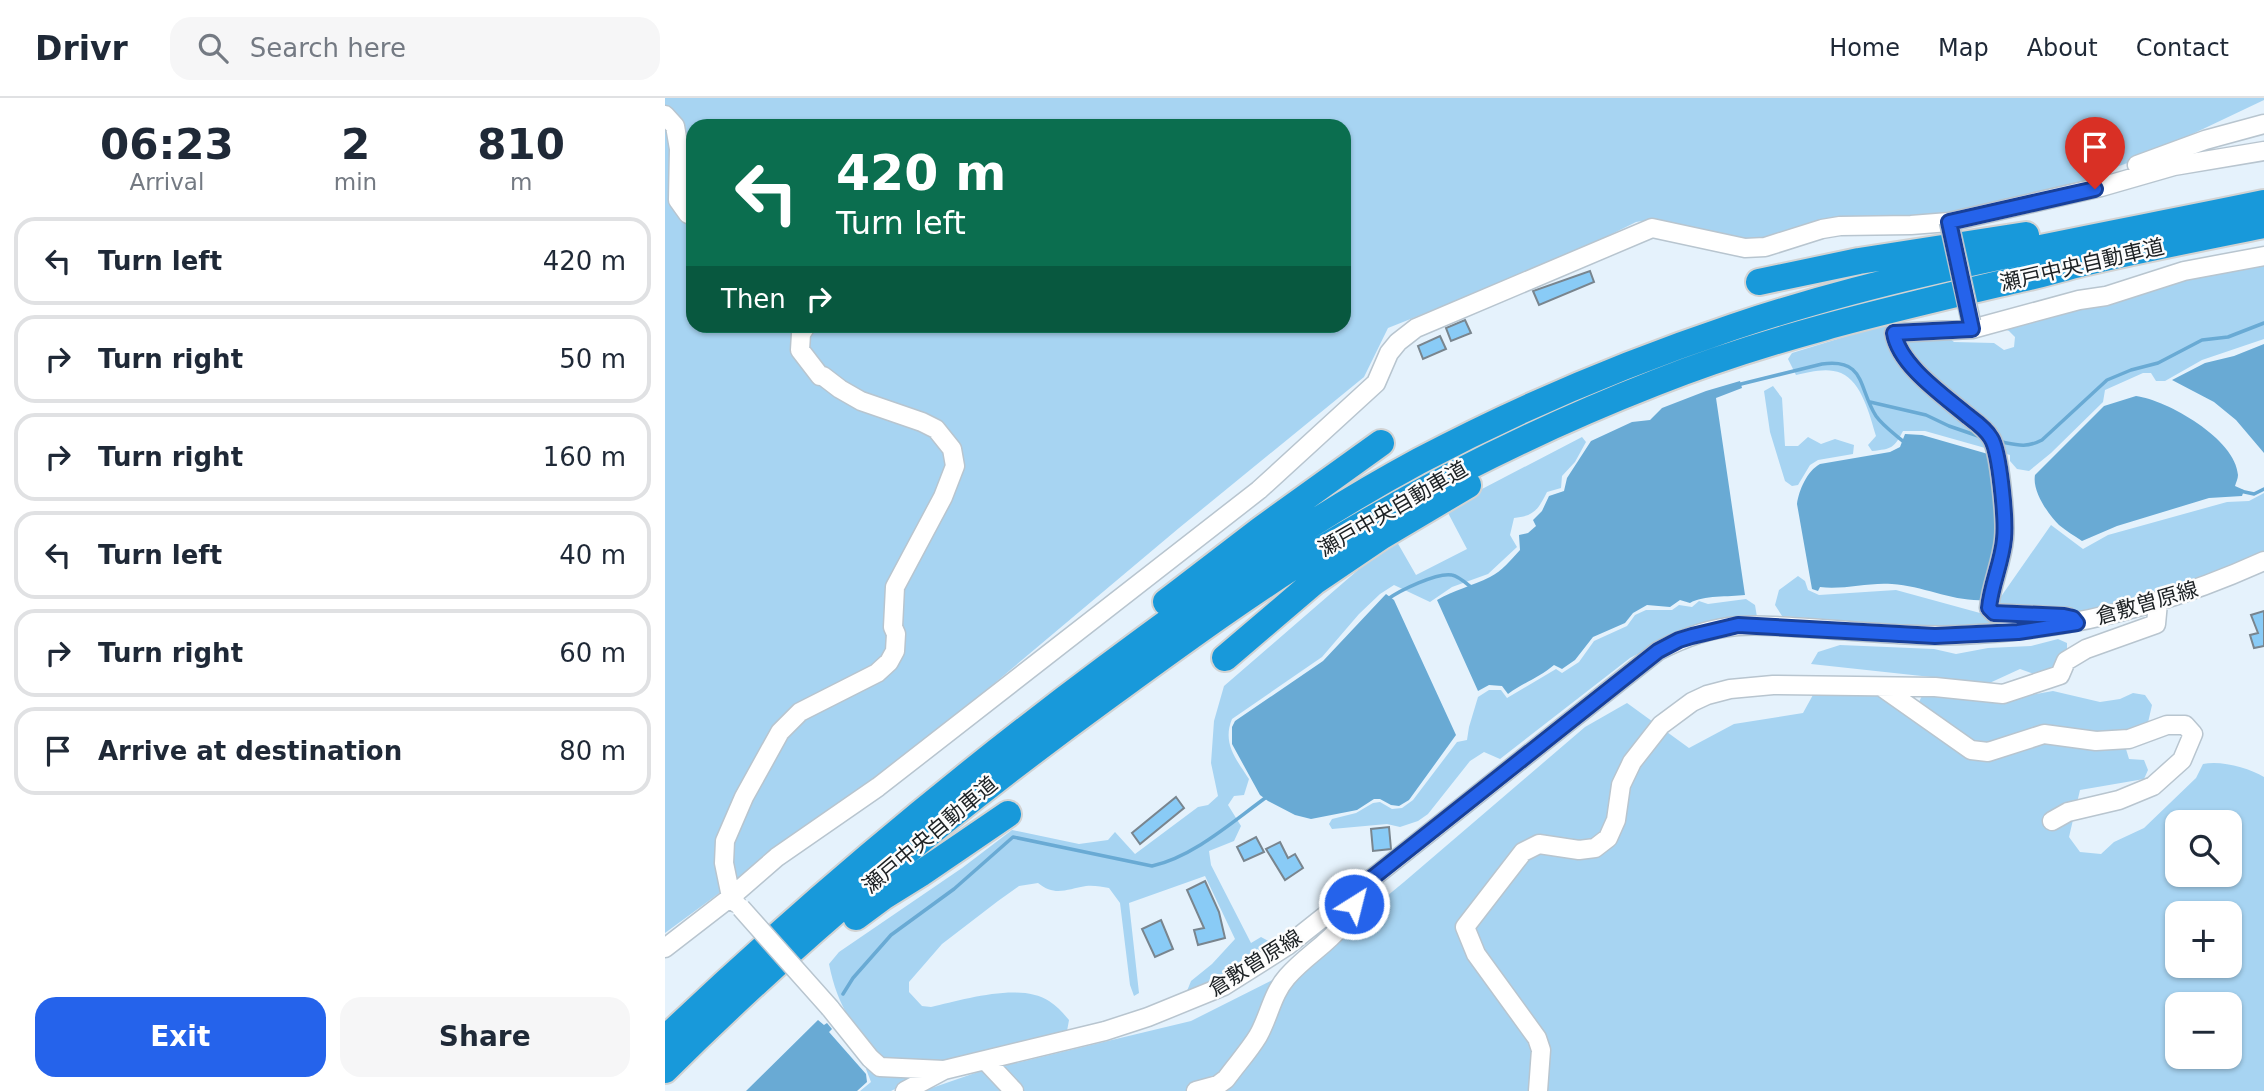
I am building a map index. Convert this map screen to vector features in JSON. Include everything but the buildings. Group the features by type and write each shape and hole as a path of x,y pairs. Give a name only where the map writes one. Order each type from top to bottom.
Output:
{"highway":[{"name":"瀬戸中央自動車道","path":"665,1039 788,926 1004,743 1165,623 1293,536 1421,460 1538,404 1646,359 1776,313 1860,290 2122,231 2264,203"},
{"name":"瀬戸中央自動車道","path":"665,1069 745,992 935,829 1022,759 1255,592 1325,547 1418,493 1477,462 1596,407 1743,352 1876,313 2083,263 2264,225"},
{"path":"1759,282 1859,261 2057,230 2122,231"},
{"path":"1225,658 1314,582 1382,536 1596,407"},
{"path":"1004,743 1144,619 1260,530 1381,443"},
{"path":"745,992 783,972 883,897 1008,814"}],"street":[{"path":"665,115 675,126 679,149 678,200 686,211"},
{"path":"2095,189 2104,179 2139,165 2205,140 2264,124"},
{"path":"665,948 736,902 777,857 878,787 1259,490 1376,383 1389,353 1416,328 1652,228 1745,248 1765,247 1840,226 1949,222 2095,189 2174,166 2264,151"},
{"path":"1949,222 1971,326"},
{"path":"2077,623 2073,618 2064,616 1994,613 1989,608 2004,539 2002,499 1994,446 1985,430 1935,389 1902,355 1895,343 1894,333 1971,326 2106,296 2183,271 2264,256"},
{"path":"802,333 800,350 820,376 861,401 936,429 952,449 955,466 943,497 895,587 895,651 889,662 877,673 800,712 780,732 744,797 725,841 724,863 736,902 830,1008 870,1058 880,1066 944,1070"},
{"name":"倉敷曽原線","path":"905,1091 944,1070 1105,1031 1148,1017 1224,986 1287,946 1658,651 1679,640 1738,625 1935,636 2018,632 2077,623 2158,603 2264,561"},
{"path":"1538,1091 1541,1051 1537,1038 1476,954 1465,926 1523,852 1539,844 1579,850 1595,848 1608,838 1616,820 1621,785 1632,762 1661,726 1692,702 1730,689 1773,685 1935,687 2003,694 2060,675 2066,661 2086,649 2156,624 2158,603"},
{"path":"1882,687 1971,750 1988,752 2044,734 2096,741 2129,738 2167,725 2185,725 2193,734 2182,760 2153,786 2119,800 2068,812 2052,821"},
{"path":"1196,1091 1226,1080 1258,1035 1286,978 1343,926 1354,904 1357,890"},
{"path":"985,1060 1014,1091"}],"shaded area":[{"path":"665,98 2264,98 2144,157 2108,170 2078,187 1957,214 1753,242 1656,219 1636,222 1566,257 1388,328 1364,377 921,745 665,933"},
{"path":"2264,259 2264,339 2202,360 2165,381 2156,381 2151,373 2143,373 2105,390 2103,402 2029,471 2017,469 2010,461 2010,455 1925,431 1903,431 1892,447 1872,451 1868,445 1876,436 1871,419 1860,392 1848,377 1830,370 1796,375 1788,359 1792,353 1883,325 1947,336 1954,342 1994,343 2004,350 2014,347 2015,337 2000,327"},
{"path":"2264,344 2264,453 2236,420 2214,402 2172,380 2205,363 2234,356"},
{"path":"1740,381 1742,388 1716,398 1745,595 1709,597 1690,603 1680,600 1670,607 1647,605 1633,613 1625,623 1593,637 1575,660 1562,669 1554,665 1508,694 1502,686 1489,685 1478,691 1437,600 1490,577 1510,561 1520,550 1519,535 1528,533 1536,526 1533,520 1542,511 1549,496 1564,491 1567,478 1591,441 1632,422 1650,420 1662,408"},
{"path":"1773,386 1782,398 1785,446 1798,446 1808,437 1821,444 1835,439 1854,445 1853,454 1818,460 1810,465 1798,485 1792,486 1785,481 1770,432 1764,391"},
{"path":"2136,396 2181,413 2213,435 2234,461 2238,475 2235,486 2244,490 2242,496 2209,498 2117,526 2082,541 2050,515 2038,495 2035,475 2104,406"},
{"path":"1905,434 1922,435 1988,454 1995,511 1994,550 1985,600 1961,599 1892,584 1820,587 1818,591 1812,589 1797,504 1808,476 1820,464 1890,452 1900,447"},
{"path":"1582,437 1586,442 1575,462 1562,476 1561,488 1547,492 1538,508 1531,514 1514,518 1510,535 1517,547 1488,574 1452,587 1430,602 1394,585 1359,614 1322,657 1232,719 1229,728 1230,743 1235,758 1249,779 1244,795 1234,796 1228,805 1241,826 1234,841 1209,851 1211,865 1251,943 1261,937 1272,943 1248,962 1185,996 1191,981 1212,964 1235,939 1205,876 1129,903 1139,993 1134,996 1130,985 1120,903 1109,888 1089,886 1056,891 1038,883 1019,886 942,944 909,982 909,992 922,1006 931,1007 991,994 1023,993 1037,996 1052,1003 1069,1020 1067,1031 1063,1035 949,1061 920,1063 880,1058 854,1025 837,992 829,964 839,952 962,868 1012,830 1079,844 1108,840 1115,832 1135,854 1198,807 1208,805 1218,796 1211,763 1214,721 1224,686 1373,557 1397,542 1416,575 1467,549 1447,511 1482,489"},
{"path":"2264,493 2264,553 2159,596 2100,610 2001,625 1941,628 1782,616 1775,605 1779,590 1798,576 1805,581 1808,590 1819,595 1896,590 1980,613 2000,598 2051,525 2083,549 2108,535 2227,502 2249,501"},
{"path":"1386,594 1394,600 1456,735 1409,800 1399,806 1374,799 1357,810 1311,819 1295,815 1260,795 1232,744 1232,727 1235,721 1323,661"},
{"path":"1746,599 1755,605 1757,617 1661,642 1630,658 1500,759 1484,752 1470,761 1428,814 1418,821 1400,827 1387,824 1332,829 1329,824 1332,819 1356,813 1373,803 1380,802 1392,809 1402,808 1413,800 1457,742 1467,740 1478,697 1489,690 1501,690 1507,698 1556,669 1562,673 1579,662 1594,641 1627,626 1635,615 1646,610 1672,610 1679,605 1692,607 1699,601 1708,604"},
{"path":"2058,639 2067,643 2067,650 2056,671 2034,674 2020,669 1983,686 1992,702 2053,691 2100,702 2120,699 2133,693 2145,695 2152,705 2147,727 2126,749 2129,759 2144,760 2148,770 2144,779 2080,790 2069,837 2080,852 2101,854 2114,842 2144,828 2196,778 2203,764 2235,766 2264,777 2264,1091 923,1091 978,1072 1191,1021 1306,963 1585,727 1627,703 1689,748 1734,724 1803,713 1814,693 1877,693 1896,707 1919,702 1931,677 1811,664 1818,652 1840,645 1934,649 1956,654 1988,648 2031,646"},
{"path":"818,1020 824,1025 827,1023 832,1029 829,1032 866,1074 867,1082 857,1091 746,1091"},
{"path":"868,1066 911,1076 911,1081 891,1091 860,1091 871,1082 866,1069"}],"waterway":[{"path":"2002,442 2022,445 2037,443 2107,380 2158,363 2202,340 2228,337 2264,323"},
{"path":"1737,385 1822,364 1836,363 1846,366 1854,370 1859,377 1876,416 1905,443"},
{"path":"1870,402 1926,415 1981,437"},
{"path":"2240,491 2254,494 2264,489"},
{"path":"1388,599 1437,576 1452,575 1471,587"},
{"path":"843,994 853,978 891,935 954,889 1013,837 1152,866 1198,846 1268,796"}],"route":[{"path":"1354,904 1357,890 1658,651 1679,640 1738,625 1935,636 2018,632 2077,623 2073,618 2064,616 1994,613 1989,608 2004,539 2002,499 1991,437 1935,389 1902,355 1895,343 1894,333 1972,329 1949,222 2095,189"}]}
